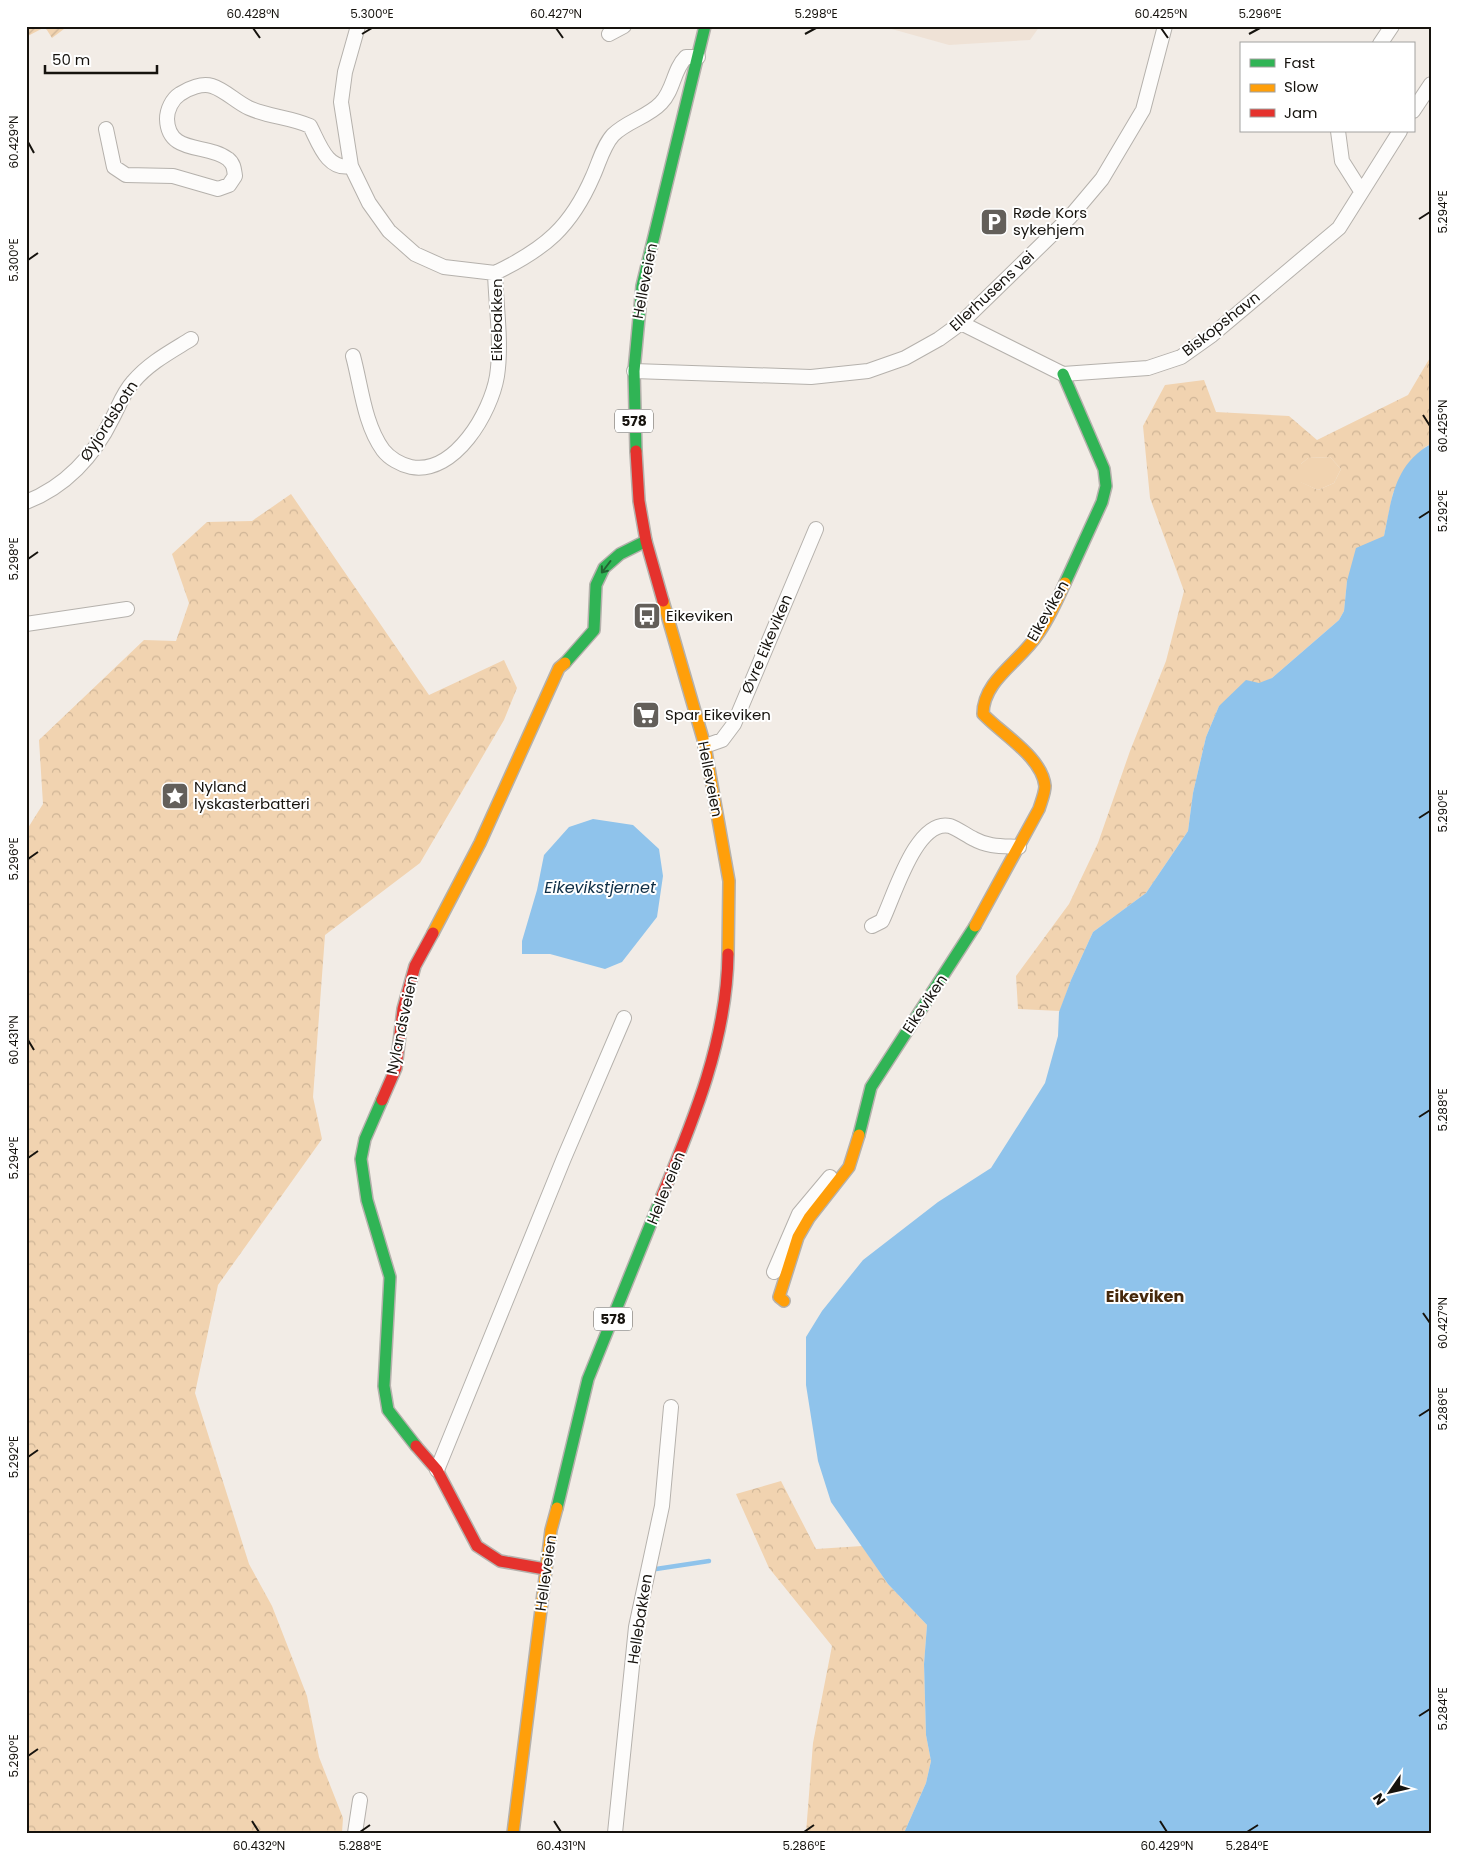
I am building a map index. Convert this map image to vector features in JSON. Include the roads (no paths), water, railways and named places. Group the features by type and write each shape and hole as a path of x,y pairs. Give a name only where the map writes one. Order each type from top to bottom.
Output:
{"street":[{"path":"358,26 345,72 341,102 351,166 374,210 389,231 415,254 444,267 495,273"},
{"path":"609,34 624,26"},
{"name":"Helleveien","path":"513,1833 551,1530 564,1485 588,1379 685,1141 709,1073 723,1005 728,966 729,881 705,746 646,541 636,466 634,371 642,286 706,26"},
{"name":"Ellerhusens vei","path":"634,371 811,376 868,371 905,358 961,323 1070,217 1102,179 1143,110 1166,26"},
{"path":"1381,42 1392,26"},
{"name":"Eikebakken","path":"353,356 372,428 383,451 403,465 418,468 437,465 460,449 481,420 497,377 495,273 557,234 578,206 612,136 625,125 660,104 672,88 680,64 686,57 698,57"},
{"path":"1414,110 1431,84"},
{"path":"106,129 114,167 126,175 173,176 218,189 229,185 235,176 234,166 227,158 191,148 174,140 167,126 166,110 178,95 195,86 212,86 248,107 272,116 291,118 310,126 326,156 333,163 342,168 351,166"},
{"path":"1338,132 1342,161 1361,192"},
{"name":"Biskopshavn","path":"1063,374 1148,368 1180,357 1212,335 1339,228 1399,132"},
{"path":"961,323 1063,374"},
{"name":"Øyjordsbotn","path":"26,502 40,497 86,461 112,420 131,384 145,368 191,339"},
{"name":"Eikeviken","path":"784,1301 779,1297 798,1237 809,1218 849,1167 855,1151 871,1087 886,1061 967,941 1039,809 1045,788 1044,778 1035,760 999,731 984,714 983,700 1000,676 1038,635 1080,555 1102,502 1106,486 1104,469 1098,453 1063,374"},
{"name":"Øvre Eikeviken","path":"705,746 722,740 734,724 816,529"},
{"name":"Nylandsveien","path":"546,1569 502,1563 486,1556 477,1546 437,1470 395,1421 385,1398 390,1277 367,1200 362,1166 363,1147 396,1068 403,1009 415,966 480,843 559,668 579,649 594,630 596,585 604,568 620,554 646,541"},
{"path":"26,624 127,610"},
{"path":"872,926 882,921 917,846 929,829 938,826 950,826 984,844 1019,846"},
{"path":"437,1470 560,1167 624,1018"},
{"path":"774,1272 799,1214 838,1168 842,1166 849,1167"},
{"name":"Hellebakken","path":"616,1833 636,1627 662,1506 671,1407"},
{"path":"355,1833 360,1800"}],"water":[{"path":"1431,444 1431,1833 904,1833 926,1783 931,1761 926,1735 924,1664 927,1625 888,1584 831,1502 818,1461 806,1385 806,1337 822,1311 863,1260 938,1202 991,1168 1045,1083 1058,1036 1059,1012 1093,932 1146,893 1188,831 1193,793 1206,737 1219,706 1246,680 1259,683 1272,678 1339,620 1344,611 1347,581 1356,548 1384,536 1393,496 1402,472 1419,452"},
{"name":"Eikevikstjernet","path":"593,819 633,825 659,849 663,876 657,917 622,962 605,969 550,954 522,954 522,941 537,890 544,855 569,827"}],"waterway":[{"path":"656,1569 709,1561"}],"place":[{"name":"Røde Kors sykehjem","path":"994,222"},
{"name":"Eikeviken","path":"647,616"},
{"name":"Spar Eikeviken","path":"646,715"},
{"name":"Nyland lyskasterbatteri","path":"175,796"}],"district":[{"name":"Eikeviken","path":"1145,1296"}]}
